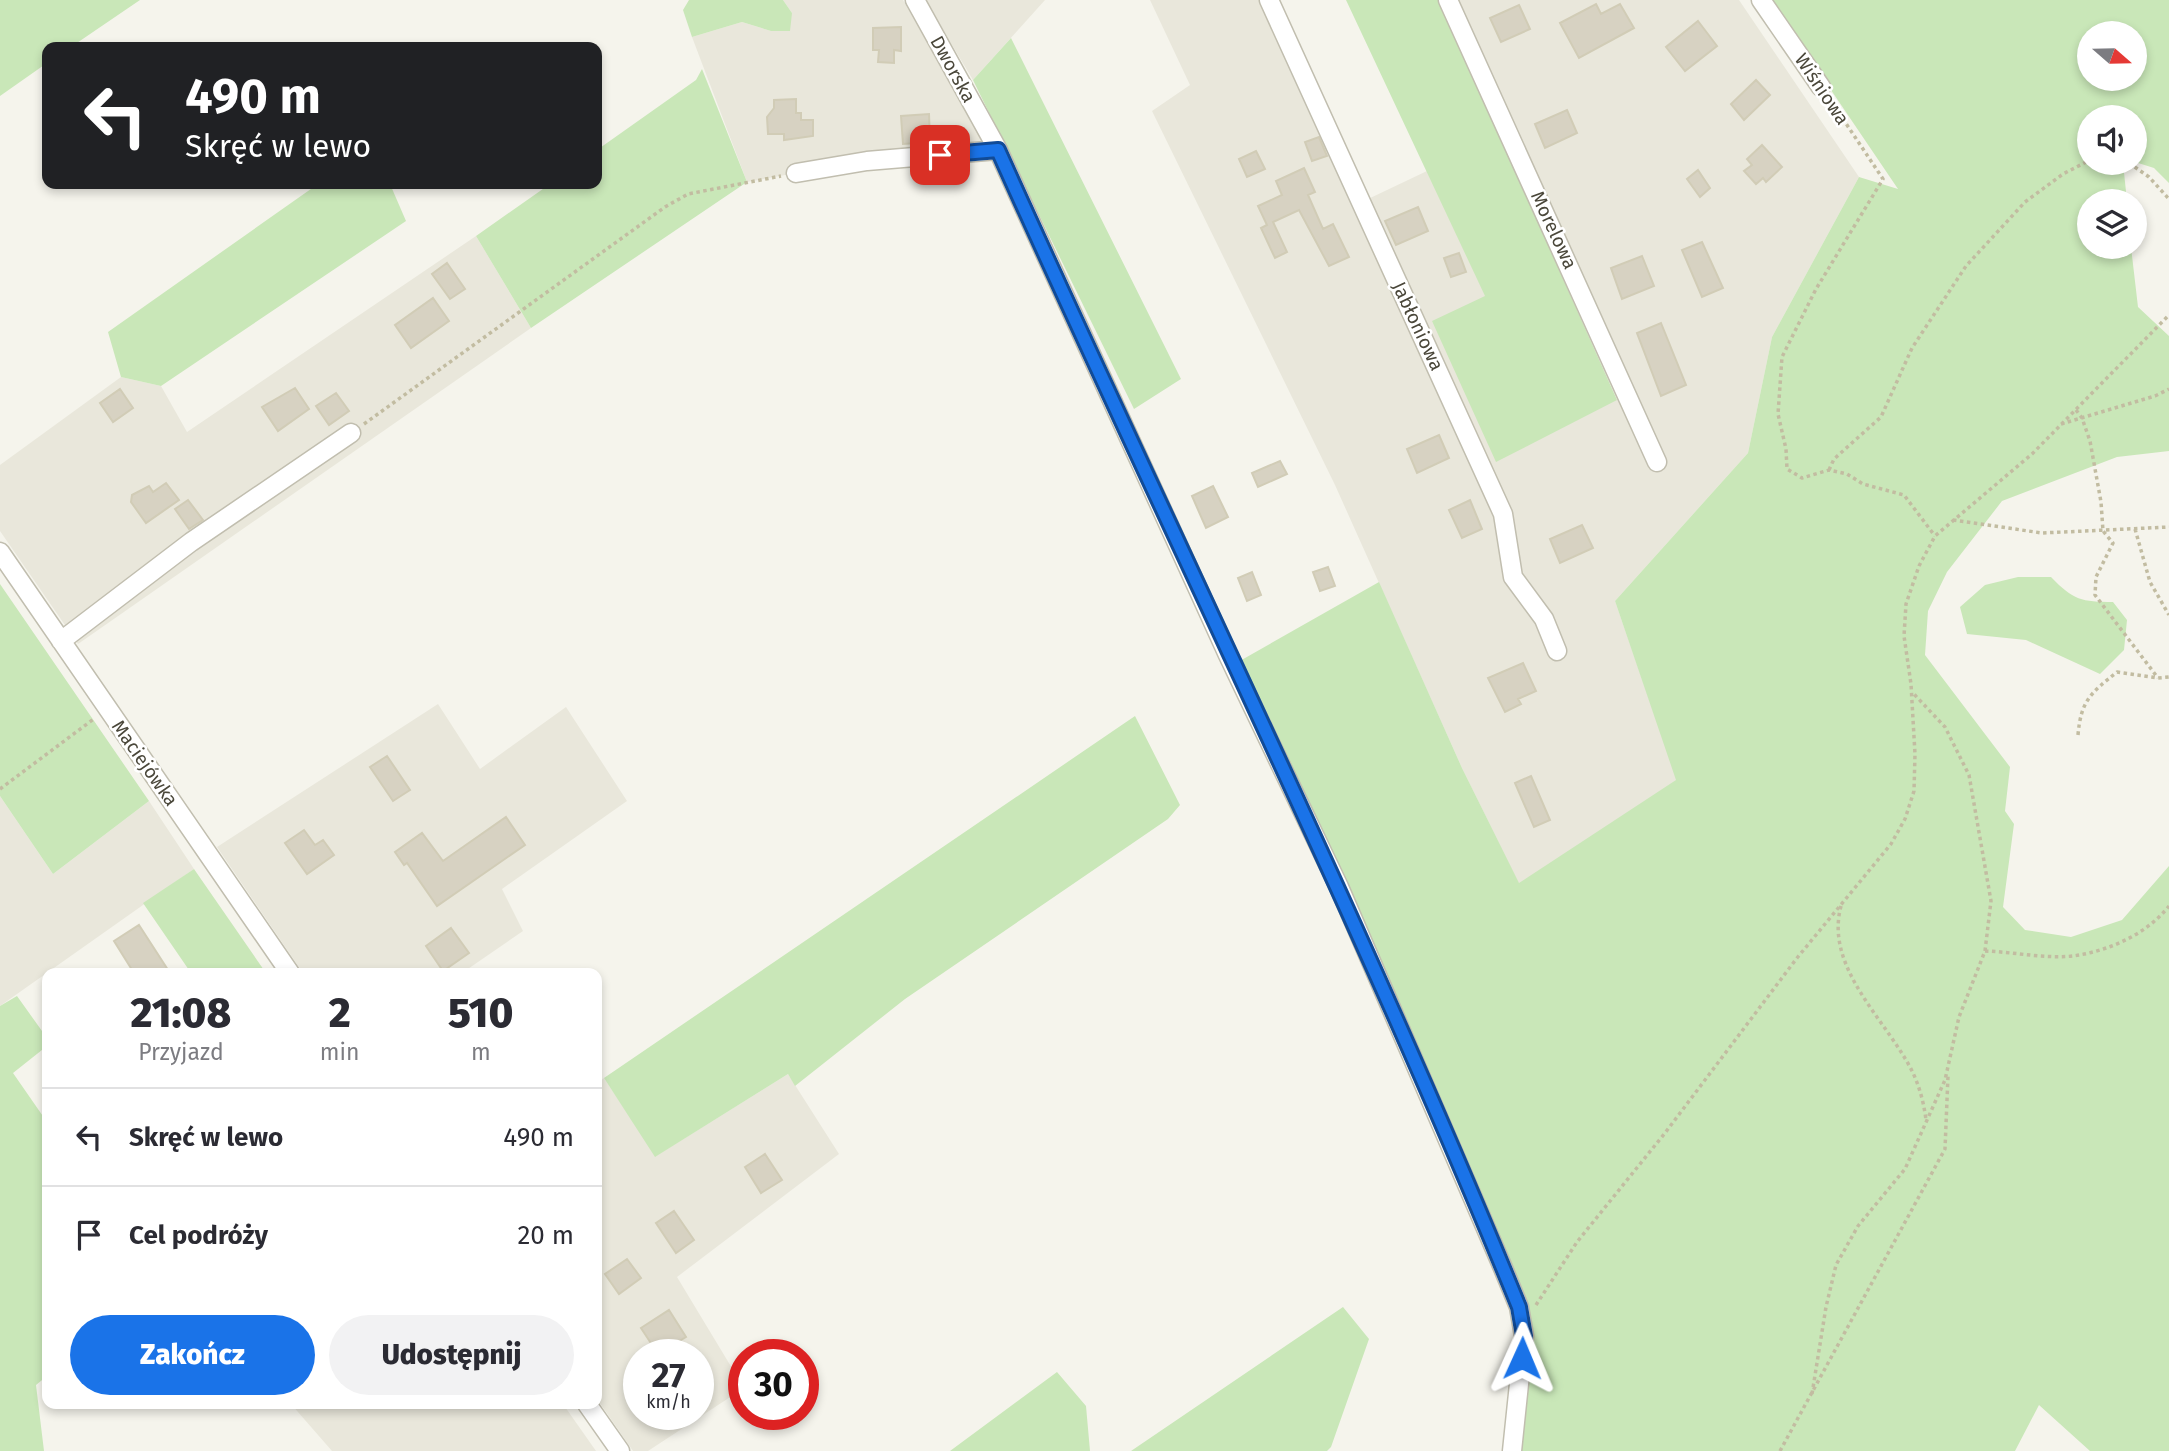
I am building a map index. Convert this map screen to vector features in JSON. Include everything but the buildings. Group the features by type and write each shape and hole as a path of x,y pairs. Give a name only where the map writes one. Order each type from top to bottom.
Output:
{"street":[{"name":"Dworska","path":"915,0 998,150 1228,655 1339,887 1519,1307 1524,1336 1512,1451"},
{"name":"Jabłoniowa","path":"1269,0 1503,514 1513,577 1544,619 1557,652"},
{"name":"Morelowa","path":"1448,0 1657,462"},
{"name":"Wiśniowa","path":"1761,0 1821,86"},
{"path":"796,173 867,161 998,150"},
{"path":"61,641 191,541 351,433"},
{"name":"Maciejówka","path":"0,552 287,968"},
{"path":"591,1409 620,1451"}],"path":[{"name":"Wiśniowa","path":"1821,86 1883,179 1816,289 1782,357 1777,414 1786,449 1787,468 1802,478 1829,470"},
{"path":"1935,536 1904,495 1863,484 1847,474 1829,470 1834,459 1881,417 1912,348 1966,266 2025,202 2077,167"},
{"path":"351,433 664,207 688,194 796,173"},
{"path":"2147,175 2169,199"},
{"path":"1535,1306 1577,1242 1665,1133 1751,1017 1891,844 1911,806 1915,754 1912,692 1904,636 1906,604 1919,566 1935,536 2032,454 2169,315"},
{"path":"2059,425 2155,396 2169,389"},
{"path":"2075,409 2082,418 2090,441 2101,502 2103,531 2113,543 2096,577 2095,595 2158,678"},
{"path":"1953,520 2042,533 2169,527"},
{"path":"2135,529 2150,582 2169,615"},
{"path":"2078,735 2080,717 2087,697 2117,672 2169,677"},
{"path":"1812,1394 1826,1307 1836,1265 1858,1226 1905,1169 1948,1066 1959,1017 1985,951 1991,901 1969,775 1945,727 1912,692"},
{"path":"0,789 108,710"},
{"path":"1841,904 1836,921 1840,949 1862,994 1914,1074 1926,1122"},
{"path":"1985,951 2072,956 2093,951 2138,936 2169,906"},
{"path":"1780,1451 1945,1149 1948,1066"}],"shaded area":[{"path":"783,0 903,0 988,151 796,173 747,182 692,37 742,22 771,31 792,13"},
{"path":"925,0 1045,0 973,80"},
{"path":"1150,0 1274,0 1366,200 1427,171 1486,297 1432,322 1617,400 1439,0 1739,0 1859,177 1772,337 1748,453 1615,601 1677,780 1519,884 1462,768 1335,485 1152,111 1190,85"},
{"path":"476,236 531,328 78,644 0,531 0,465 121,377 161,386 187,432"},
{"path":"438,704 480,769 566,707 627,801 502,889 523,931 469,968 300,968 217,847"},
{"path":"0,796 53,874 149,801 194,869 54,968 42,968 42,976 0,1006"},
{"path":"788,1074 839,1154 677,1277 728,1361 728,1398 714,1408 714,1339 623,1339 623,1430 680,1430 648,1451 633,1451 602,1406 604,1078 656,1156"},
{"path":"295,1409 567,1409 596,1451 332,1451"}],"green space":[{"path":"0,0 140,0 78,42 42,42 42,67 0,96"},
{"path":"689,0 783,0 792,13 790,31 771,31 742,22 692,37 683,10"},
{"path":"1346,0 1439,0 1617,400 1496,462 1432,321 1485,296"},
{"path":"1770,0 2169,0 2169,183 2154,168 2147,166 2147,105 2077,105 2077,175 2124,175 2126,189 2077,189 2077,259 2132,259 2138,307 2169,336 2169,451 2117,457 2002,501 1947,572 1928,611 1925,655 2010,767 2005,811 2014,824 2003,907 2025,930 2071,937 2122,920 2169,866 2169,1451 2090,1451 2039,1405 2015,1451 1518,1451 1528,1312 1238,662 1379,582 1462,768 1519,883 1676,780 1615,601 1748,453 1772,337 1859,177 1898,189"},
{"path":"1011,38 1181,379 1134,409 973,80"},
{"path":"702,69 747,182 531,328 476,236 543,189 602,189 602,146 696,80"},
{"path":"311,189 392,189 406,221 161,386 121,377 108,332"},
{"path":"2018,577 2051,577 2066,591 2079,598 2113,602 2127,620 2124,650 2100,674 2026,640 1967,634 1960,607 1985,585"},
{"path":"0,584 149,801 53,874 0,796"},
{"path":"1135,716 1180,805 1168,819 905,999 795,1086 788,1074 655,1157 604,1078"},
{"path":"194,869 263,968 188,968 143,903"},
{"path":"17,996 42,1031 42,1050 13,1073 42,1115 42,1380 36,1385 44,1451 0,1451 0,1006"},
{"path":"1343,1307 1369,1339 1331,1447 1327,1451 1131,1451"},
{"path":"1057,1372 1086,1406 1090,1451 950,1451"}],"route":[{"path":"940,155 998,150 1228,655 1339,887 1519,1307 1524,1336 1522,1358"}]}
